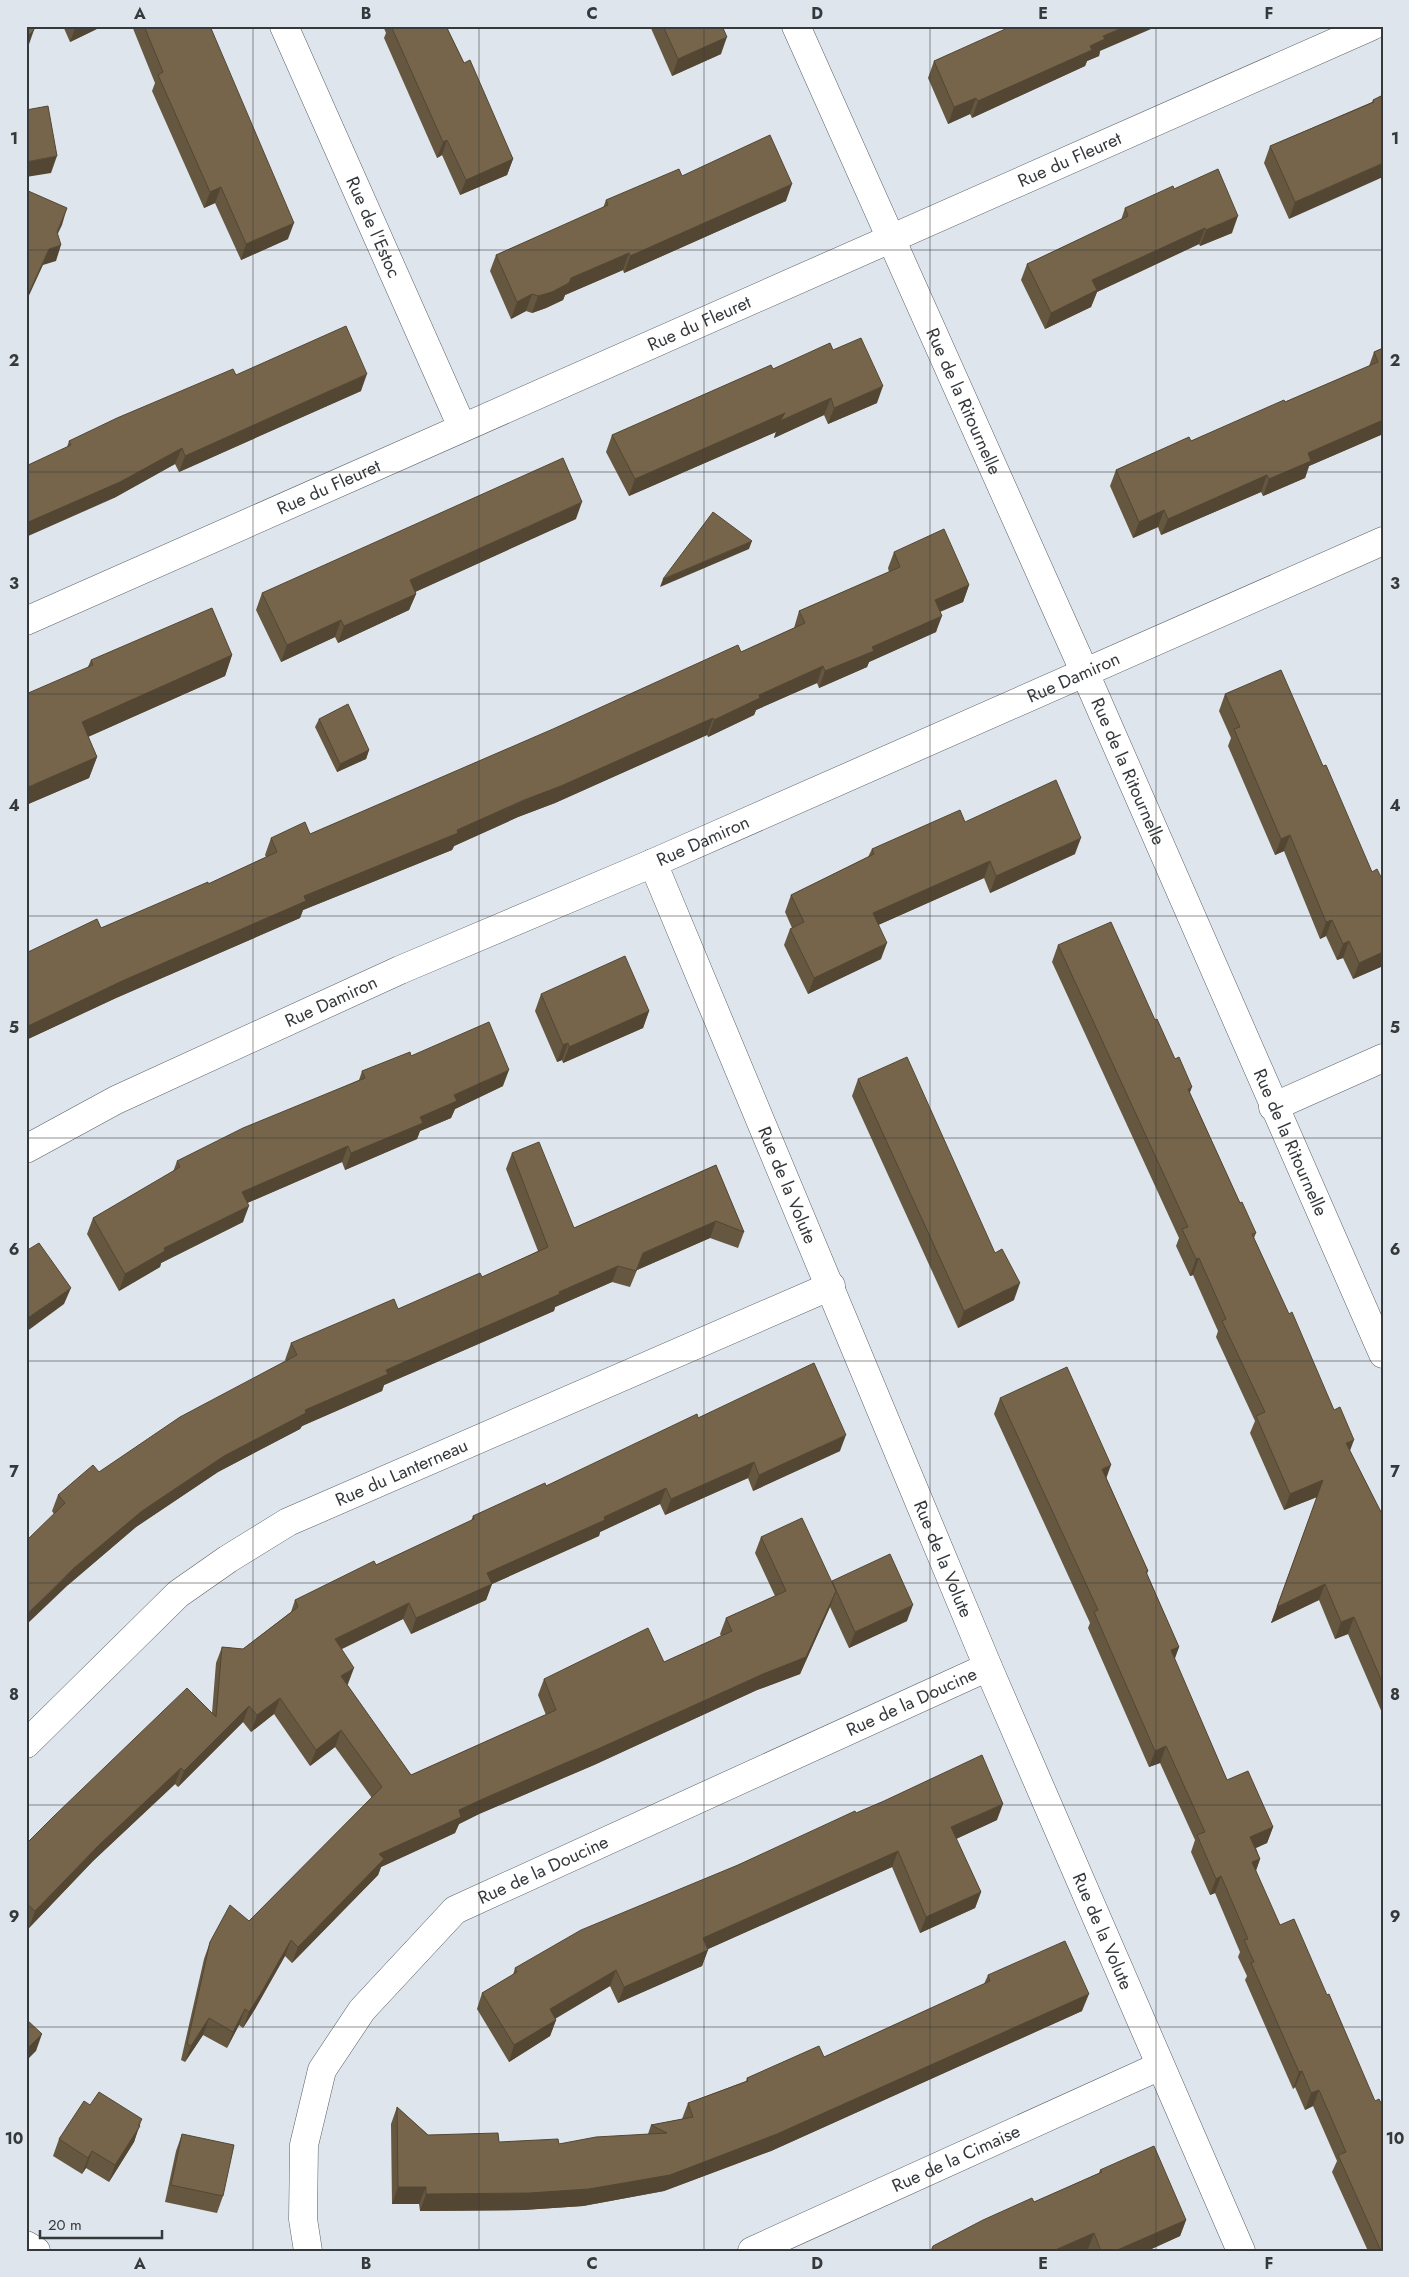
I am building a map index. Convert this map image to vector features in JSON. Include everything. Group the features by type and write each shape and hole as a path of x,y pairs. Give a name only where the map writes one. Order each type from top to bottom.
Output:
{"street":[{"name":"Rue de l'Estoc","path":"284,26 462,427"},
{"name":"Rue de la Ritournelle","path":"796,26 1085,673 1383,1354"},
{"name":"Rue du Fleuret","path":"26,621 1372,26"},
{"name":"Rue Damiron","path":"26,1149 116,1100 400,970 653,863 1383,541"},
{"name":"Rue de la Volute","path":"653,863 831,1286 988,1667 1241,2251"},
{"path":"1274,1107 1383,1058"},
{"name":"Rue du Lanterneau","path":"26,1744 178,1594 228,1559 288,1522 831,1286"},
{"name":"Rue de la Doucine","path":"308,2251 303,2218 304,2145 322,2070 362,2010 455,1910 988,1667"},
{"name":"Rue de la Cimaise","path":"752,2251 1160,2066"},
{"path":"26,2245 36,2251"}],"building":[{"path":"26,26 33,26 34,30 26,38"},
{"path":"144,26 210,26 294,223 246,244 221,187 210,192 158,75 163,72"},
{"path":"391,26 446,26 464,63 470,60 513,159 466,180 447,140 443,142"},
{"path":"663,26 722,26 727,37 678,59"},
{"path":"1012,26 1126,26 1103,36 1105,39 1090,46 1092,50 978,101 976,98 954,107 934,61"},
{"path":"1383,95 1383,163 1295,202 1270,146 1374,102 1373,100"},
{"path":"48,106 57,156 26,162 26,110"},
{"path":"770,135 792,184 630,256 629,253 571,278 569,283 552,292 538,296 532,294 517,302 496,255 608,205 606,200 679,169 682,176"},
{"path":"1218,169 1238,216 1206,230 1205,228 1092,280 1097,290 1051,313 1027,264 1128,216 1125,208 1173,186 1174,189"},
{"path":"26,190 67,208 57,232 61,245 49,249 26,299"},
{"path":"346,326 367,374 185,456 182,448 120,482 26,523 26,466 71,445 69,441 117,418 233,369 236,375"},
{"path":"861,338 883,386 834,408 831,398 780,421 785,413 635,479 612,435 771,365 773,369 830,343 833,350"},
{"path":"1383,348 1383,420 1308,453 1311,461 1269,479 1267,475 1168,519 1164,510 1139,522 1116,470 1189,437 1191,441 1284,400 1285,402 1378,362 1374,352"},
{"path":"563,458 582,502 410,580 416,594 344,626 341,620 287,645 262,593"},
{"path":"713,512 752,541 663,579"},
{"path":"944,529 969,585 935,600 942,616 872,647 874,651 825,671 823,666 759,695 760,698 714,720 713,718 561,786 524,800 457,830 458,833 304,896 306,901 122,981 26,1027 26,953 97,919 101,928 208,882 208,884 277,852 271,838 305,822 310,834 553,729 738,645 741,652 805,623 799,611 900,567 894,552"},
{"path":"212,608 232,655 82,722 97,757 26,788 26,694 93,665 91,660"},
{"path":"1281,670 1323,766 1326,765 1372,872 1377,869 1383,881 1383,952 1359,963 1349,941 1343,944 1332,920 1326,922 1290,835 1281,839 1234,729 1240,727 1225,694"},
{"path":"348,704 369,750 340,764 319,719"},
{"path":"1056,780 1081,838 996,876 990,861 873,913 887,943 814,978 790,929 804,922 791,895 874,854 872,849 960,810 965,822"},
{"path":"1111,922 1155,1020 1157,1019 1175,1059 1179,1057 1192,1087 1188,1089 1240,1203 1242,1202 1256,1233 1252,1234 1289,1314 1292,1312 1334,1410 1340,1407 1354,1440 1346,1443 1383,1516 1383,1684 1354,1617 1341,1622 1325,1584 1277,1607 1323,1480 1290,1494 1256,1416 1265,1412 1222,1321 1226,1319 1199,1258 1196,1259 1182,1229 1188,1227 1058,945"},
{"path":"625,956 649,1011 569,1047 568,1043 563,1045 541,994"},
{"path":"489,1022 509,1070 454,1095 457,1101 420,1117 423,1123 351,1153 348,1146 242,1192 249,1206 164,1248 165,1251 125,1274 93,1218 180,1167 177,1161 243,1128 365,1078 362,1071 410,1052 411,1056"},
{"path":"907,1057 995,1253 1002,1249 1020,1283 964,1311 858,1079"},
{"path":"539,1142 574,1228 716,1165 744,1232 716,1221 643,1253 636,1271 618,1266 559,1292 560,1294 386,1370 388,1374 305,1410 306,1413 224,1456 142,1511 74,1568 26,1615 26,1541 65,1503 58,1495 93,1465 99,1472 180,1417 297,1355 291,1343 394,1299 398,1309 480,1273 482,1277 548,1247 512,1153"},
{"path":"39,1243 71,1288 26,1319 26,1251"},
{"path":"814,1363 846,1435 759,1475 754,1462 671,1499 666,1488 604,1517 605,1520 487,1573 492,1584 416,1618 409,1603 335,1639 354,1668 341,1676 411,1775 556,1710 544,1679 648,1628 664,1662 732,1631 726,1618 786,1591 761,1537 802,1518 836,1591 806,1657 763,1674 485,1798 459,1810 461,1817 379,1854 384,1859 298,1947 291,1940 261,1993 249,2012 245,2009 233,2032 209,2018 191,2046 187,2044 210,1942 230,1905 249,1921 382,1787 341,1730 316,1750 280,1698 257,1715 249,1706 184,1771 181,1768 99,1845 35,1911 26,1903 26,1844 53,1817 187,1688 216,1717 222,1647 243,1649 298,1607 295,1600 374,1561 376,1565 474,1519 473,1516 545,1483 546,1486 697,1414 698,1418"},
{"path":"1067,1367 1111,1465 1102,1469 1148,1571 1146,1572 1179,1647 1171,1650 1227,1780 1248,1771 1273,1827 1250,1837 1260,1859 1252,1862 1280,1925 1294,1919 1375,2101 1379,2099 1383,2107 1383,2251 1381,2251 1338,2155 1346,2152 1319,2090 1311,2093 1302,2071 1299,2072 1251,1963 1254,1962 1244,1940 1248,1939 1221,1876 1216,1879 1197,1835 1205,1832 1166,1746 1155,1751 1094,1612 1098,1610 1000,1398"},
{"path":"890,1554 913,1605 855,1632 832,1581"},
{"path":"982,1755 1003,1804 951,1827 981,1892 926,1917 898,1851 703,1938 708,1950 624,1987 616,1970 550,2009 556,2020 514,2045 482,1993 517,1972 515,1968 581,1930 738,1865 855,1811 856,1813 884,1801"},
{"path":"1065,1941 1089,1994 777,2134 670,2175 589,2189 529,2193 426,2194 426,2187 398,2187 397,2107 428,2135 498,2133 499,2142 558,2139 559,2144 596,2137 667,2133 651,2125 693,2117 688,2103 748,2081 747,2078 819,2046 824,2057 990,1981 988,1975"},
{"path":"26,2019 42,2034 26,2050"},
{"path":"99,2092 142,2119 138,2125 140,2126 115,2165 92,2151 88,2158 59,2139 84,2101 90,2105"},
{"path":"182,2134 234,2145 223,2196 171,2185"},
{"path":"1154,2146 1186,2220 1115,2251 1101,2251 1094,2233 1053,2251 931,2251 933,2246 983,2220 1032,2198 1034,2202 1102,2172 1100,2170"}]}
